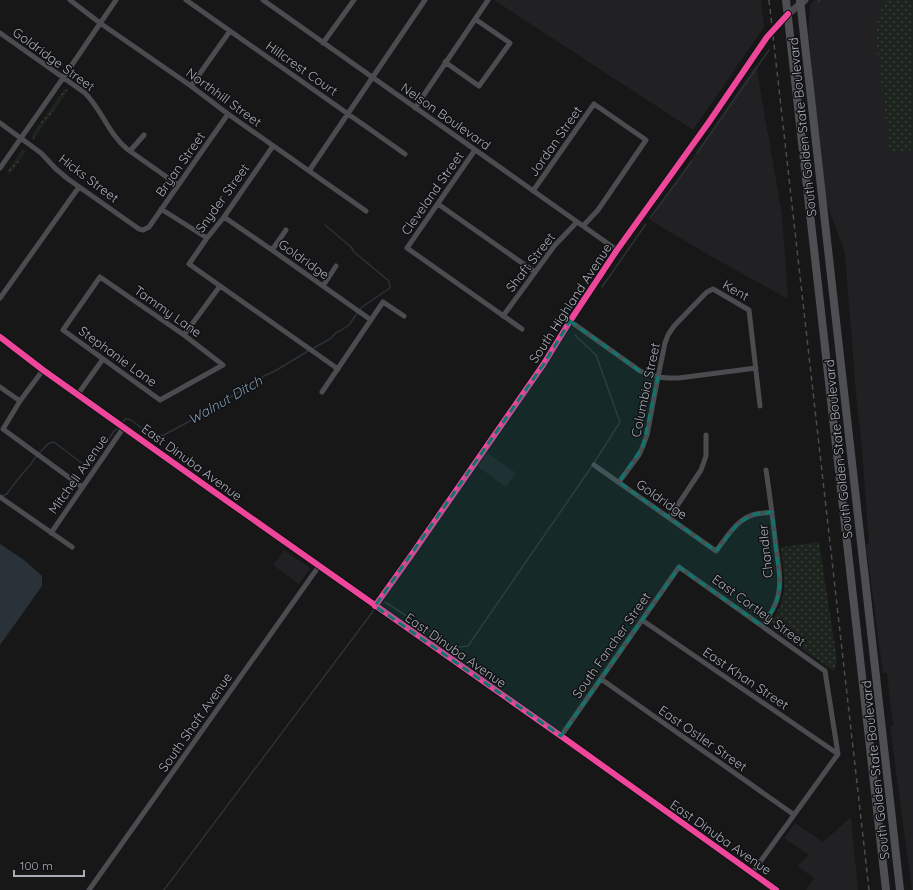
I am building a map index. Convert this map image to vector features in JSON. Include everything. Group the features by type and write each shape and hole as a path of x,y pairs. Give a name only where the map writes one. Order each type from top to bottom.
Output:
{"main road":[{"name":"South Golden State Boulevard","path":"786,0 886,890"},
{"name":"South Golden State Boulevard","path":"802,1 900,890"}],"street":[{"name":"Northhill Street","path":"70,0 100,23 366,211"},
{"path":"0,168 116,0"},
{"name":"Hillcrest Court","path":"186,0 405,154"},
{"name":"Nelson Boulevard","path":"263,0 617,250"},
{"path":"323,43 354,0"},
{"path":"309,171 425,0"},
{"path":"415,108 488,0"},
{"name":"South Highland Avenue","path":"375,606 539,371 617,250 709,122 767,37 802,1"},
{"path":"445,62 479,86 510,43 475,19"},
{"path":"191,86 230,31"},
{"name":"Goldridge Street","path":"0,33 90,98 116,138 130,151 178,185"},
{"name":"Jordan Street","path":"533,191 594,104 646,140 598,210 583,226"},
{"name":"Bryan Street","path":"149,227 228,114"},
{"name":"Hicks Street","path":"0,123 40,152 60,173 139,229 149,227"},
{"path":"130,151 144,134"},
{"name":"Snyder Street","path":"220,286 189,264 274,146"},
{"name":"Cleveland Street","path":"475,150 407,248 503,316"},
{"path":"0,298 79,187"},
{"path":"438,204 535,272"},
{"path":"161,209 207,238"},
{"name":"Goldridge","path":"224,217 371,320"},
{"name":"Shaft Street","path":"503,316 555,245 577,222"},
{"path":"272,250 286,230"},
{"path":"323,286 336,266"},
{"name":"Stephanie Lane","path":"100,277 63,330 160,400"},
{"name":"Tammy Lane","path":"100,277 223,365 160,400"},
{"path":"184,336 220,286 338,370"},
{"name":"Kent","path":"713,289 749,310 756,368"},
{"name":"Columbia Street","path":"619,482 639,455 647,435 665,343 668,335 674,326 697,302 707,292 713,289"},
{"path":"322,392 383,302 404,316"},
{"path":"503,316 522,329"},
{"path":"570,322 634,367 644,373 658,377 679,378 756,368 760,406"},
{"path":"0,337 43,370 20,401 3,430 82,487"},
{"path":"78,394 103,359"},
{"name":"East Dinuba Avenue","path":"43,370 561,736 776,890"},
{"path":"0,387 20,401"},
{"name":"Mitchell Avenue","path":"51,533 124,427"},
{"path":"669,518 701,470 707,451 706,435"},
{"name":"Goldridge","path":"594,465 716,551 738,523 755,514 772,512"},
{"name":"Chandler","path":"762,626 776,605 780,586 766,470"},
{"path":"0,497 72,547"},
{"name":"South Shaft Avenue","path":"89,890 319,566"},
{"name":"East Cortley Street","path":"679,567 825,672 838,754"},
{"name":"South Fancher Street","path":"561,736 679,567"},
{"name":"East Khan Street","path":"642,620 838,754"},
{"name":"East Ostler Street","path":"601,679 793,814"},
{"path":"752,873 793,814 838,754"}],"highlighted area":[{"path":"570,321 640,371 658,377 643,446 619,482 716,551 738,523 755,514 772,512 780,586 776,605 762,626 679,567 561,736 375,606 543,365"}],"shaded area":[{"path":"494,0 761,0 764,27 693,130"},
{"path":"814,0 884,0 878,17 890,152 913,150 913,890 890,727 893,726 887,673 883,673 866,545 869,544 845,253 824,196 811,73 810,42 808,36 810,5"},
{"path":"884,0 913,0 913,150 890,153 876,38 878,17"},
{"path":"756,65 782,215 788,299 650,220"},
{"path":"69,89 33,140 32,135 64,90"},
{"path":"22,150 27,150 10,174 7,172"},
{"path":"486,452 516,473 506,487 477,466"},
{"path":"819,542 837,660 834,671 772,628 771,622 780,607 784,591 781,547"},
{"path":"0,544 24,560 42,576 42,586 0,645"},
{"path":"284,550 310,568 299,584 273,565"},
{"path":"851,817 858,890 806,890 814,878 797,866 809,855 784,838 795,823 823,842"}],"waterway":[{"path":"697,153 769,50"},
{"path":"650,218 692,161"},
{"path":"602,287 646,224"},
{"name":"Walnut Ditch","path":"325,225 351,247 354,252 389,281 390,288 362,307 360,310"},
{"name":"Walnut Ditch","path":"312,349 330,339 337,332 349,325 358,312"},
{"path":"575,335 596,355 620,422 594,463"},
{"name":"Walnut Ditch","path":"121,424 125,419 131,420 155,436 164,435 188,422 201,412 208,411 212,407 308,351"},
{"name":"Walnut Ditch","path":"39,453 49,443 54,442 83,464 92,463 99,451 114,431 119,427"},
{"name":"Walnut Ditch","path":"2,496 7,494 37,456"},
{"path":"385,602 450,644 459,647 468,646 592,466"},
{"path":"164,890 374,610"}],"railway":[{"path":"769,0 869,890"}],"cycle path":[{"path":"375,606 543,365 617,250 709,122 767,37 788,14"},
{"path":"0,337 43,370 561,736 776,890"}]}
